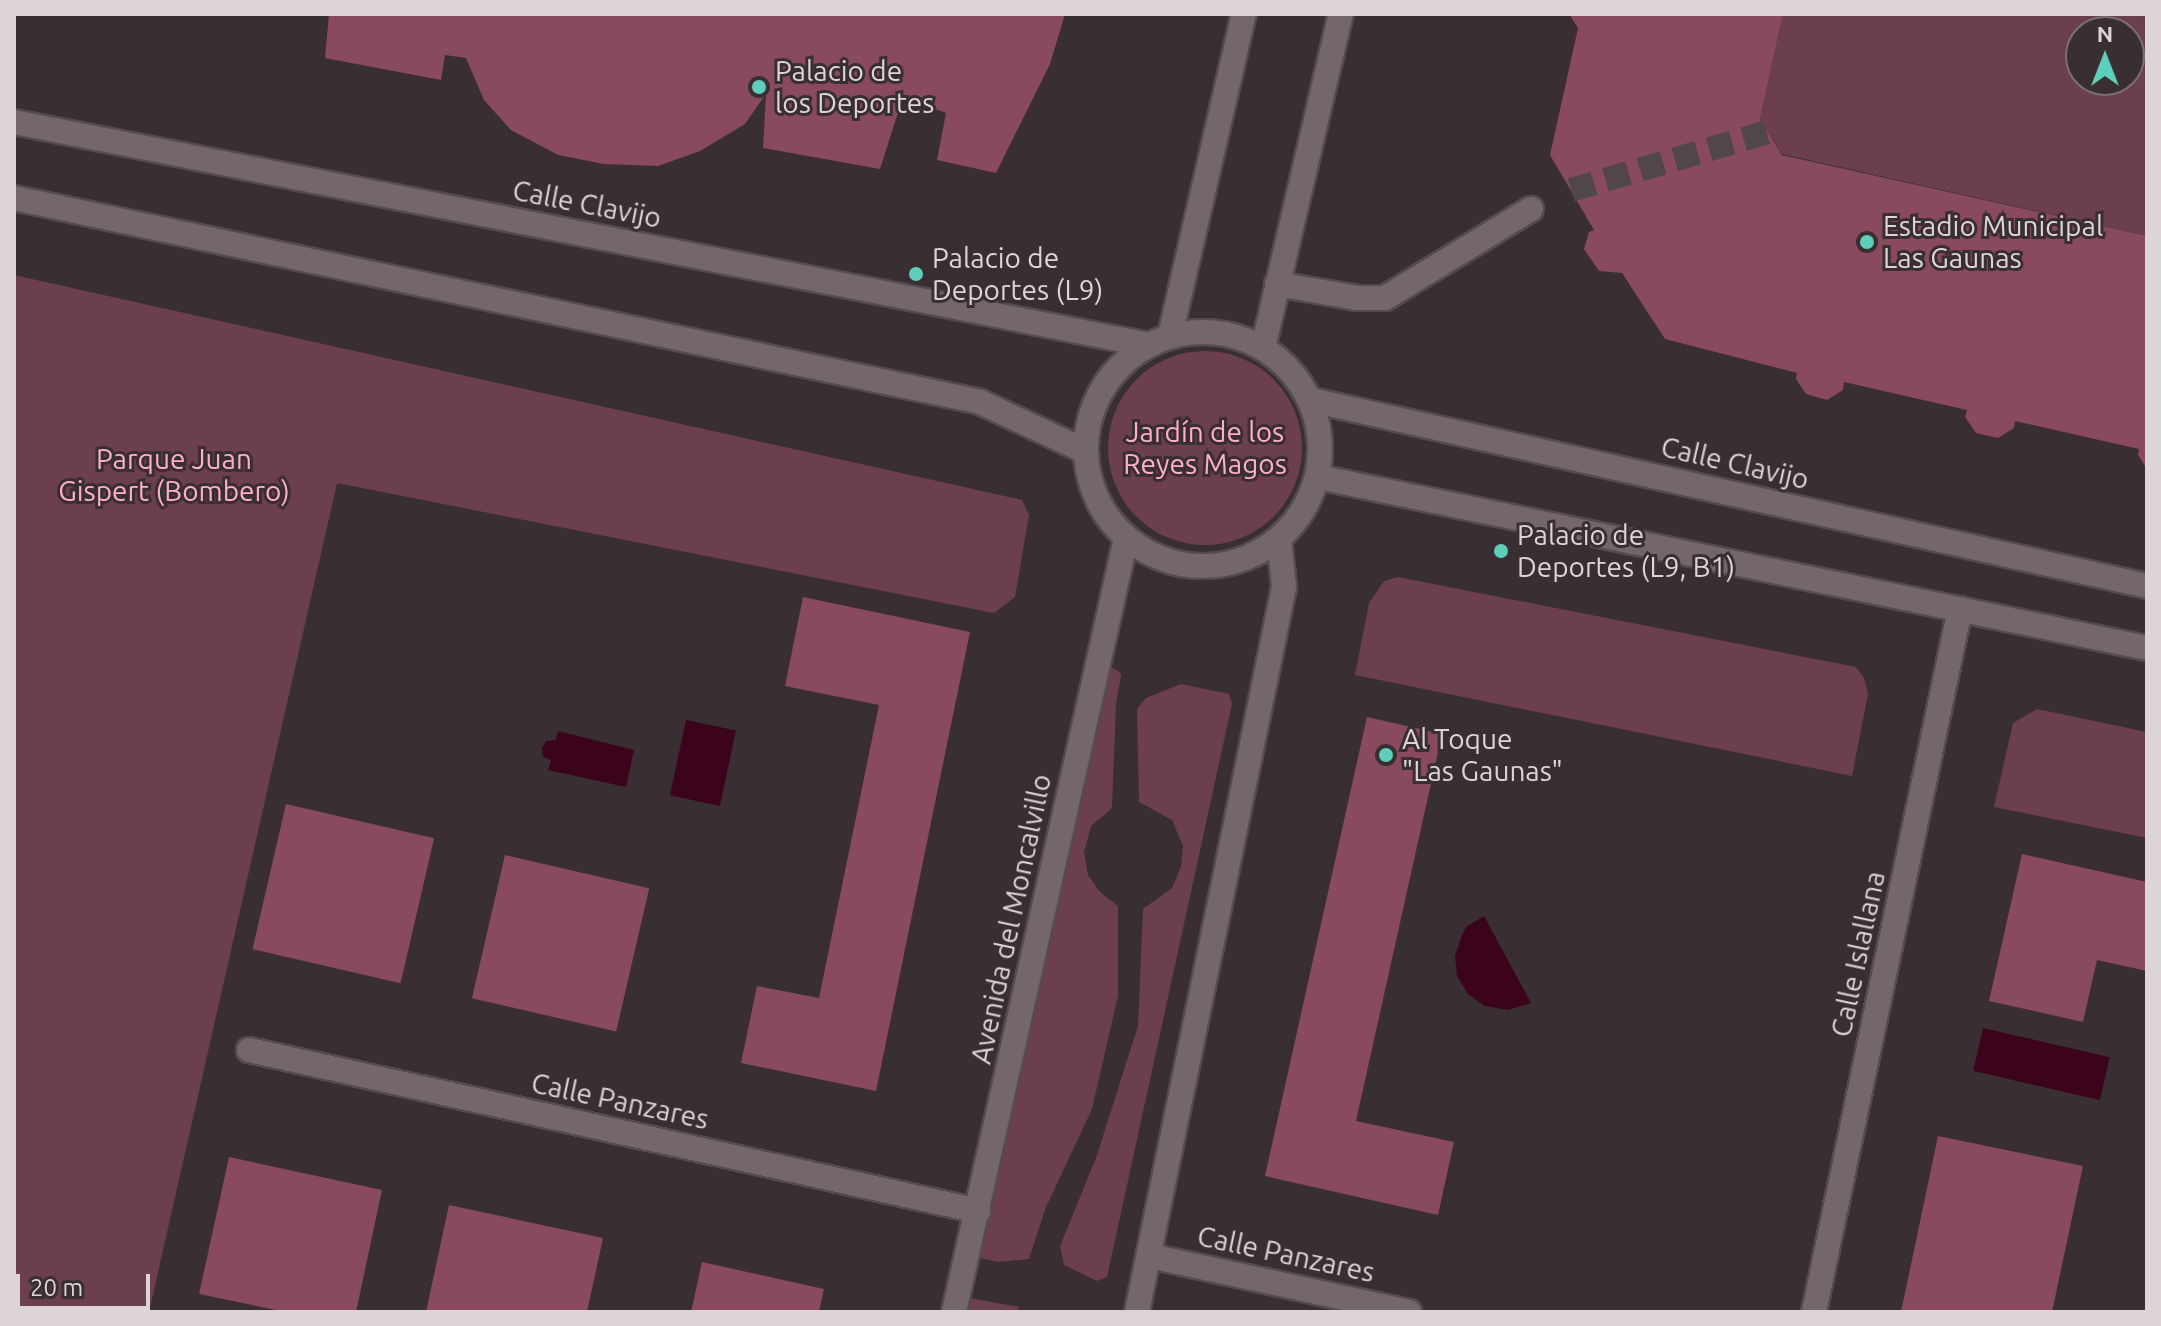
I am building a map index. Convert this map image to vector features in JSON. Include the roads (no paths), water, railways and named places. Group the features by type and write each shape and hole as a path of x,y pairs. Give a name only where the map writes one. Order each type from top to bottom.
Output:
{"street":[{"path":"1160,340 1244,14"},
{"path":"1263,348 1341,14"},
{"name":"Calle Clavijo","path":"14,122 1160,340"},
{"path":"14,198 980,402 1085,451"},
{"path":"1277,284 1357,298 1385,298 1531,209"},
{"path":"1202,331 1223,334 1263,348 1283,361 1311,400 1322,451 1318,477 1304,511 1279,539 1256,555 1230,564 1202,567 1149,554 1126,538 1096,499 1085,451 1089,419 1102,389 1122,364 1160,340 1202,331"},
{"name":"Calle Clavijo","path":"1311,400 2147,586"},
{"path":"1318,477 2147,648"},
{"name":"Avenida del Moncalvillo","path":"954,1312 1126,538"},
{"path":"1137,1312 1284,587 1279,539"},
{"name":"Calle Islallana","path":"1814,1312 1960,609"},
{"name":"Calle Panzares","path":"249,1050 978,1211"},
{"name":"Calle Panzares","path":"1150,1256 1409,1312"}],"tunnel":[{"path":"1571,190 1768,132"}],"place":[{"name":"Palacio de los Deportes","path":"759,87"},
{"name":"Estadio Municipal Las Gaunas","path":"1867,242"},
{"name":"Palacio de Deportes (L9)","path":"916,274"},
{"name":"Palacio de Deportes (L9, B1)","path":"1501,551"},
{"name":"Al Toque \"Las Gaunas\"","path":"1386,755"}],"park label":[{"name":"Jardín de los Reyes Magos","path":"1205,448"},
{"name":"Parque Juan Gispert (Bombero)","path":"174,475"}]}
